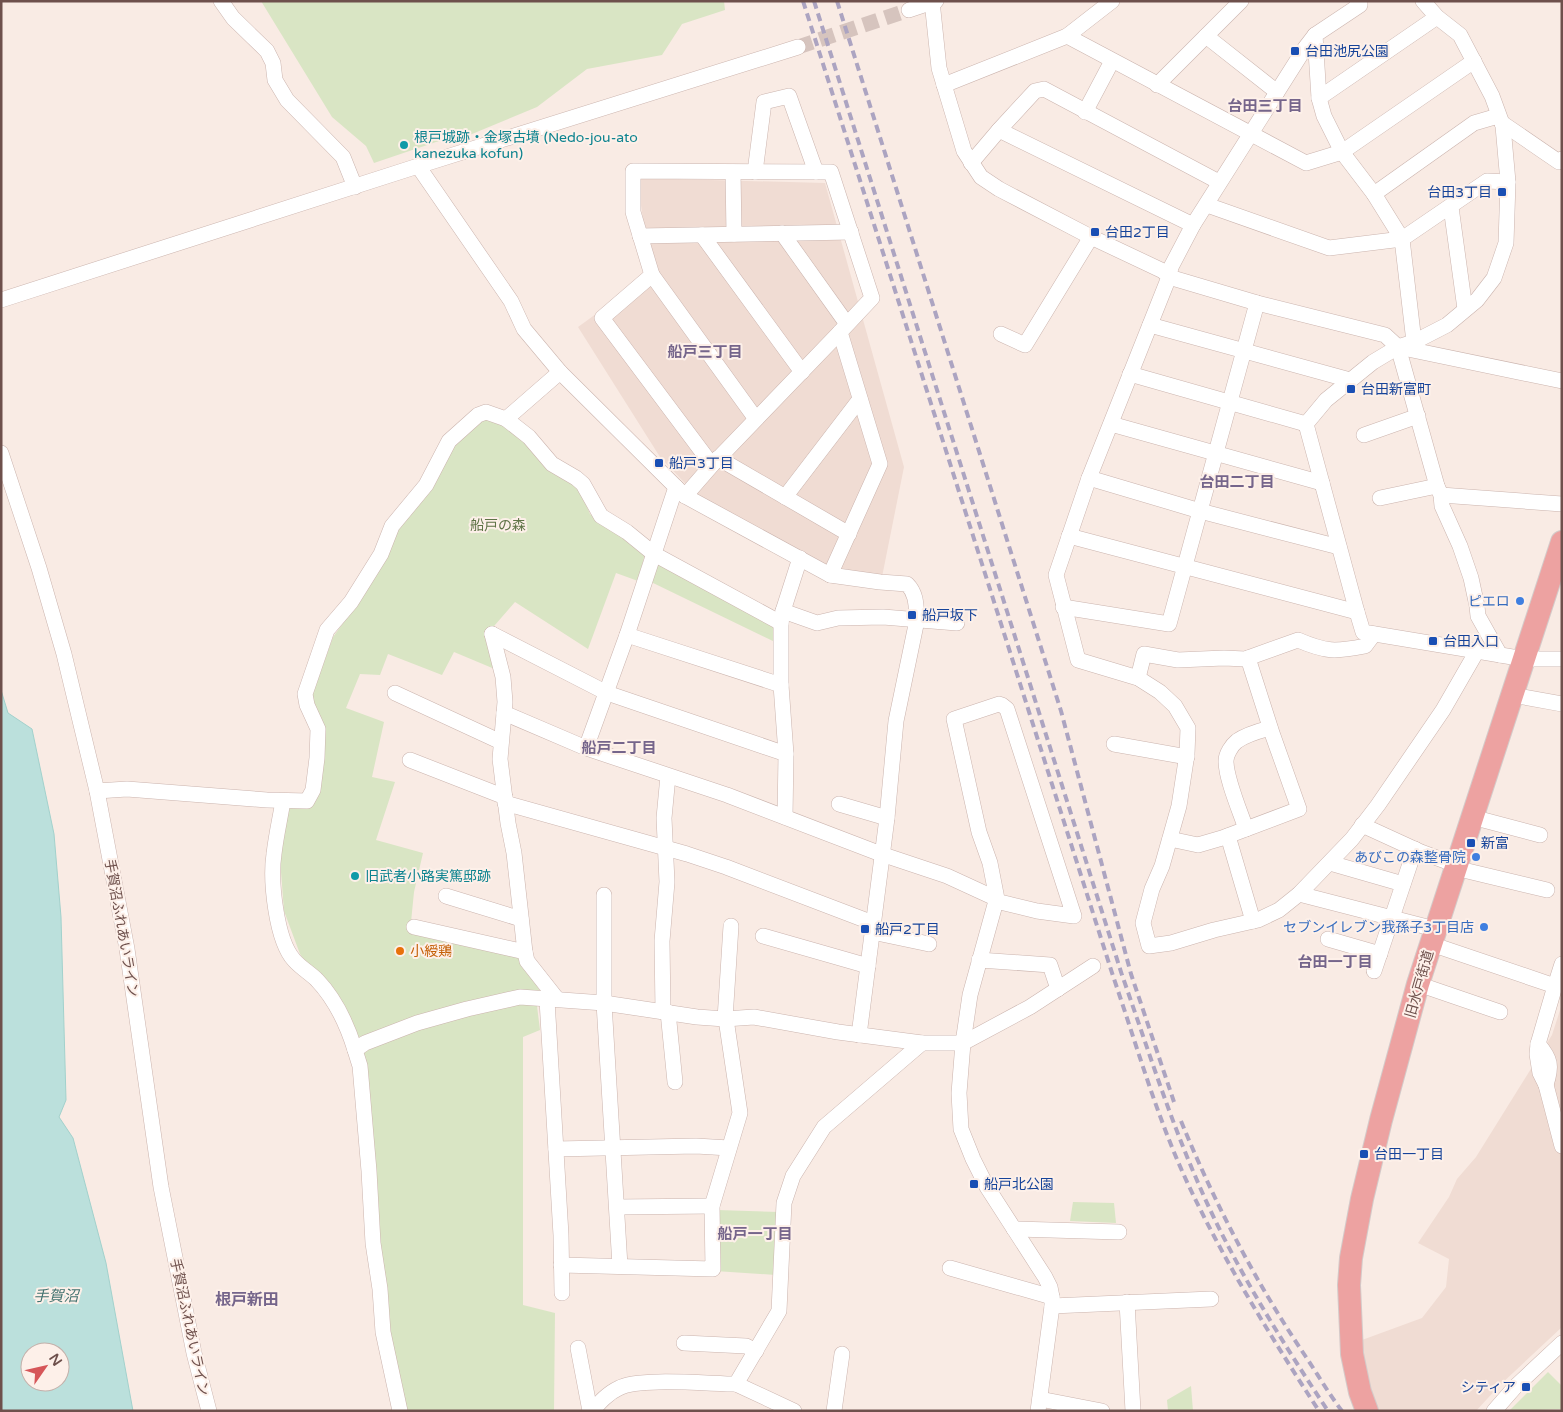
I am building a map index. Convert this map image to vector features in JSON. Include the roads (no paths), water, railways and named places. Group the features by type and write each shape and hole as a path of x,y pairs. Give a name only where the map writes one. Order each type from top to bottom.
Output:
{"highway":[{"name":"旧水戸街道","path":"1367,1409 1360,1392 1352,1354 1349,1285 1351,1258 1362,1199 1381,1120 1418,984 1524,659 1558,565 1562,542"}],"street":[{"path":"221,1 233,18 267,51 273,63 275,80 287,100 343,157 355,187"},
{"path":"944,85 1067,36 1112,1"},
{"path":"1157,85 1240,1"},
{"path":"1306,424 1326,400 1373,362 1398,347 1414,342 1447,325 1477,300 1494,278 1506,243 1508,182 1506,152 1500,120 1492,96 1460,36 1437,17 1423,1"},
{"path":"909,10 933,2 939,68 964,151 981,177 999,190 1163,271 1169,277 1257,303 1385,335 1398,347 1562,381"},
{"path":"1360,2 1315,35 1305,48 1193,225 1171,267 1169,277 1089,478 1056,575 1078,660 1138,678 1160,692 1175,706 1188,728 1187,757 1179,806 1143,923 1149,946 1171,943 1214,930 1254,921 1279,910 1299,894 1352,840 1443,710 1477,652"},
{"path":"1320,98 1437,17"},
{"path":"1315,35 1320,98 1324,116 1342,152 1374,194 1402,239 1414,342"},
{"path":"1067,36 1306,163 1342,152 1474,61"},
{"path":"1206,36 1277,92"},
{"path":"1,300 418,166 798,47"},
{"path":"1085,112 1112,61"},
{"path":"971,163 1035,91 1044,89 1219,182"},
{"path":"755,172 764,102 789,96 816,172"},
{"path":"1374,194 1474,123 1500,120 1559,162 1562,159"},
{"path":"999,130 1193,225"},
{"path":"418,166 511,301 524,329 560,372 680,491 830,575 907,584 912,589 915,596 916,620 896,721 887,818 859,1034"},
{"path":"586,748 607,693 654,554 680,491 715,461 802,372 872,298 831,172 633,172 633,212 652,274 756,419"},
{"path":"733,172 734,234"},
{"path":"1206,205 1329,248 1402,239 1487,181 1508,182"},
{"path":"1451,206 1465,309"},
{"path":"640,236 851,232"},
{"path":"782,233 843,328 860,399 880,464 830,575"},
{"path":"702,234 802,372"},
{"path":"1001,334 1025,345 1091,237"},
{"path":"652,274 602,318 715,461 785,497 849,534"},
{"path":"1063,607 1169,624 1257,303"},
{"path":"1150,324 1350,380"},
{"path":"1398,347 1442,506 1460,546 1471,578 1478,616 1500,655"},
{"path":"506,419 560,372"},
{"path":"1130,374 1306,424"},
{"path":"785,497 860,399"},
{"path":"97,791 127,789 283,801 308,801 312,790 317,758 318,729 307,705 305,694 327,630 351,602 381,554 392,526 426,485 449,440 478,415 486,412 506,419 528,437 552,464 583,484 601,516 627,532 654,554 782,617 817,623 838,618 883,617 957,623"},
{"path":"1364,435 1418,416"},
{"path":"1111,424 1322,483"},
{"path":"1306,424 1363,632 1524,659 1562,660"},
{"name":"手賀沼ふれあいライン","path":"1,453 39,568 64,654 97,791 127,949 161,1187 194,1353 208,1411"},
{"path":"1089,478 1200,511 1340,547"},
{"path":"1380,498 1439,490 1562,504"},
{"path":"1069,536 1357,612"},
{"path":"785,818 786,754 781,685 782,617 800,558"},
{"path":"562,1293 552,1000 527,961 525,952 514,854 500,759 505,702 503,677 492,634 607,693 786,754"},
{"path":"1138,678 1144,654 1178,660 1248,658 1298,640 1319,649 1341,651 1365,646 1374,634"},
{"path":"627,635 781,685"},
{"path":"1170,839 1198,845 1228,836 1299,809 1270,728 1248,658"},
{"path":"395,693 501,742"},
{"path":"1513,695 1562,704"},
{"path":"504,713 586,748 727,795 881,854 947,876 996,900 1037,912 1074,916 1007,709 999,704 954,718 979,832 990,863 996,900 970,995 963,1043 959,1093 961,1129 987,1187 1045,1277 1052,1302 1039,1405 1102,1411"},
{"path":"1246,829 1228,774 1226,759 1230,748 1238,741 1270,728"},
{"path":"1114,744 1187,757"},
{"path":"410,760 505,800 726,867 872,928 929,944"},
{"path":"668,776 664,818 667,882 662,941 665,1012 675,1082"},
{"path":"283,801 273,856 276,914 282,939 294,961 327,991 344,1019 360,1066 373,1243 380,1289 383,1332 400,1411"},
{"path":"838,804 887,818"},
{"path":"1472,817 1540,835"},
{"path":"1362,825 1456,866 1547,890"},
{"path":"1228,836 1254,921"},
{"path":"1374,971 1415,849"},
{"path":"1330,863 1403,884"},
{"path":"1299,894 1392,918 1555,986"},
{"path":"604,895 604,1003 620,1266"},
{"path":"446,896 521,919"},
{"path":"562,1264 713,1269 712,1206 740,1113 726,1019 731,926"},
{"path":"414,927 525,952"},
{"path":"763,936 868,966"},
{"path":"1328,940 1380,954"},
{"path":"979,960 1050,965 1058,989"},
{"path":"1562,964 1538,1044 1537,1054 1540,1073 1546,1085 1562,1146"},
{"path":"355,1050 365,1043 417,1023 520,997 604,1003 697,1017 754,1018 922,1043 963,1043 1030,1007 1093,966"},
{"path":"1418,984 1500,1012"},
{"path":"736,1384 779,1311 784,1203 793,1176 824,1128 922,1043"},
{"path":"556,1149 696,1146 729,1148"},
{"path":"617,1207 712,1206"},
{"path":"1014,1229 1119,1232"},
{"path":"950,1268 1052,1302 1211,1299"},
{"path":"1128,1302 1134,1411"},
{"path":"684,1343 746,1346 756,1351"},
{"path":"1494,1411 1515,1387 1562,1343"},
{"path":"578,1348 591,1411"},
{"path":"834,1411 842,1354"},
{"path":"591,1411 609,1394 621,1387 647,1382 736,1384 794,1411"}],"water":[{"name":"手賀沼","path":"1,690 8,713 32,729 54,834 61,917 66,1100 59,1117 73,1138 106,1263 133,1411 1,1411"}],"tunnel":[{"path":"798,47 909,10"}],"railway":[{"path":"803,1 1113,976 1157,1108 1188,1184 1217,1242 1266,1327 1319,1411"},
{"path":"814,1 1122,975 1166,1102 1185,1153 1224,1238 1256,1297 1328,1411"},
{"path":"837,1 1061,711 1131,974 1174,1102"},
{"path":"1181,1121 1222,1213 1253,1272 1342,1411"}],"place":[{"name":"台田池尻公園","path":"1295,51"},
{"name":"根戸城跡・金塚古墳 (Nedo-jou-ato kanezuka kofun)","path":"404,145"},
{"name":"台田3丁目","path":"1502,192"},
{"name":"台田2丁目","path":"1095,232"},
{"name":"台田新富町","path":"1351,389"},
{"name":"船戸3丁目","path":"659,463"},
{"name":"ピエロ","path":"1520,601"},
{"name":"船戸坂下","path":"912,615"},
{"name":"台田入口","path":"1433,641"},
{"name":"新富","path":"1471,843"},
{"name":"あびこの森整骨院","path":"1476,857"},
{"name":"旧武者小路実篤邸跡","path":"355,876"},
{"name":"セブンイレブン我孫子3丁目店","path":"1484,927"},
{"name":"船戸2丁目","path":"865,929"},
{"name":"小綬鶏","path":"400,951"},
{"name":"台田一丁目","path":"1364,1154"},
{"name":"船戸北公園","path":"974,1184"},
{"name":"シティア","path":"1526,1387"}],"district":[{"name":"台田三丁目","path":"1265,106"},
{"name":"船戸三丁目","path":"705,352"},
{"name":"台田二丁目","path":"1237,482"},
{"name":"船戸二丁目","path":"619,748"},
{"name":"台田一丁目","path":"1335,962"},
{"name":"船戸一丁目","path":"755,1234"},
{"name":"根戸新田","path":"247,1299"}],"park label":[{"name":"船戸の森","path":"498,525"}]}
